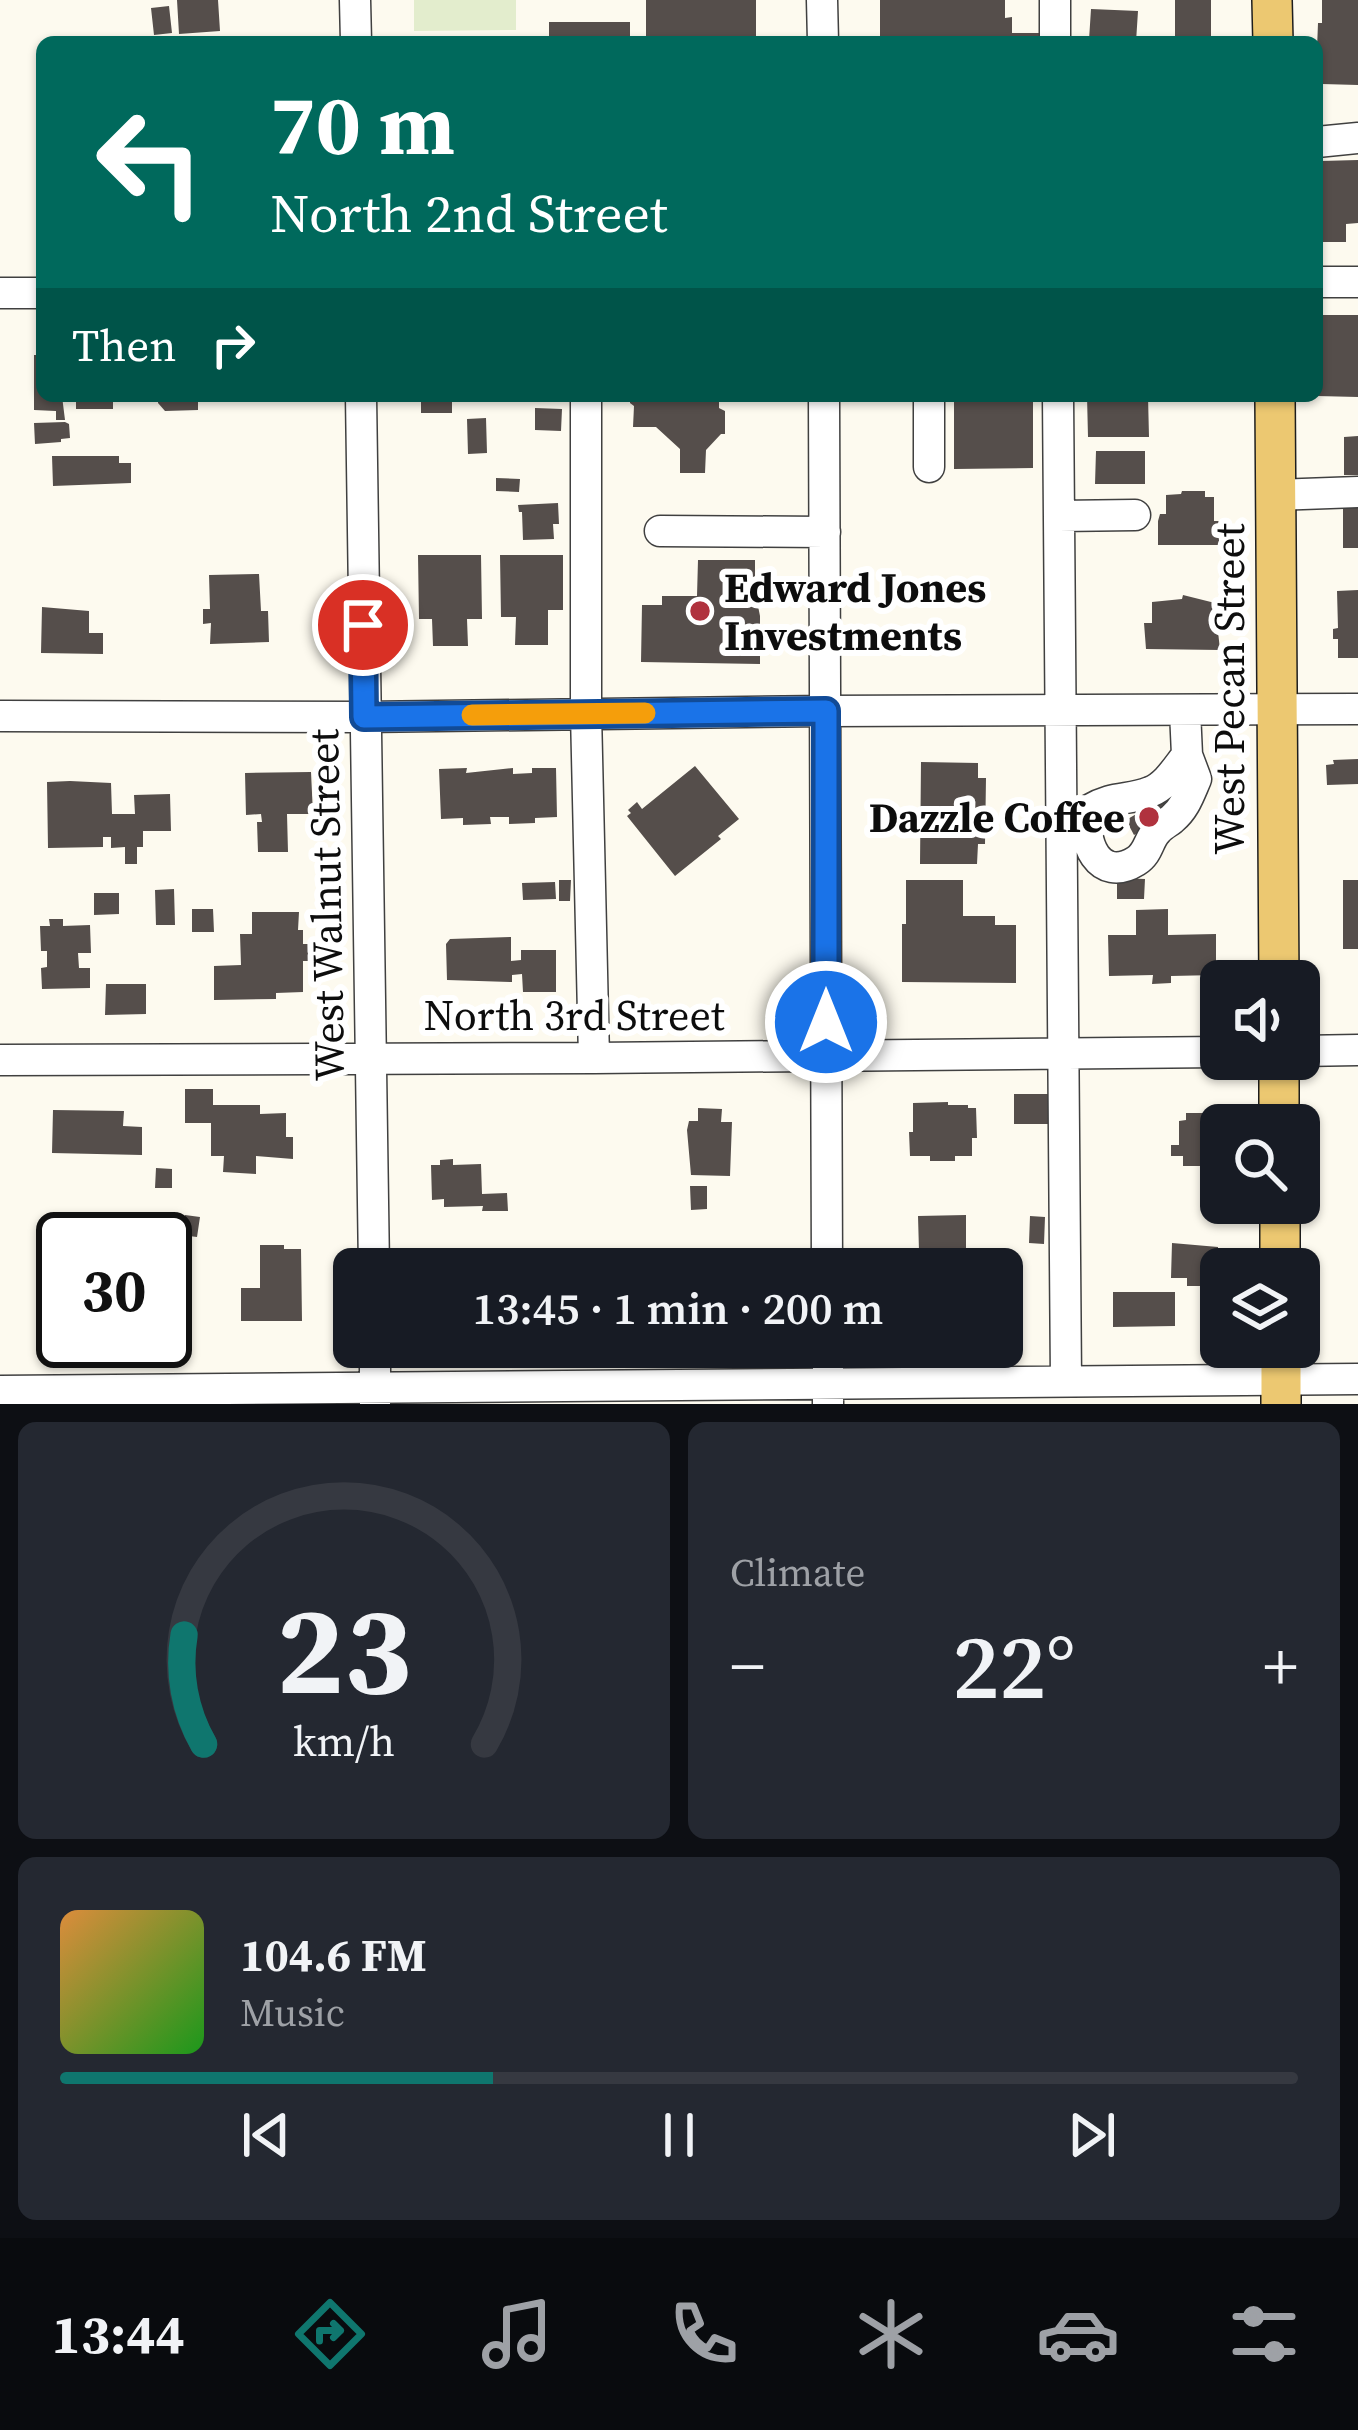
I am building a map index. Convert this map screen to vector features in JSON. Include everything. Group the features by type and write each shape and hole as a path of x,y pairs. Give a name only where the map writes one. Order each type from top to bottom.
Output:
{"main road":[{"path":"1272,0 1273,36"},
{"name":"West Pecan Street","path":"1275,402 1279,960"}],"street":[{"path":"355,0 356,36"},
{"path":"822,0 823,36"},
{"path":"1055,0 1055,36"},
{"path":"1323,141 1358,138"},
{"path":"1323,282 1358,282"},
{"path":"0,293 36,293"},
{"name":"West Walnut Street","path":"361,402 374,1248"},
{"path":"586,402 586,713 594,1058"},
{"path":"824,402 827,1248"},
{"path":"929,402 929,466"},
{"path":"1058,402 1066,1381"},
{"path":"1275,495 1358,492"},
{"path":"1059,516 1135,515"},
{"path":"660,531 825,532"},
{"path":"0,716 1358,709"},
{"path":"1185,711 1186,755"},
{"path":"1320,1050 1358,1049"},
{"name":"North 3rd Street","path":"0,1060 1200,1052"},
{"path":"0,1391 828,1393 1066,1381 1358,1379"}],"green space":[{"path":"414,0 516,0 516,30 414,31"}],"building":[{"path":"177,0 218,0 220,31 179,34"},
{"path":"646,0 756,0 756,36 646,36"},
{"path":"880,0 1005,0 1005,18 1012,17 1012,33 1040,36 880,36"},
{"path":"1175,0 1211,0 1211,36 1175,36"},
{"path":"1322,0 1358,0 1358,85 1323,84 1323,36 1318,36 1318,23 1322,23"},
{"path":"169,6 172,33 154,35 151,8"},
{"path":"1091,9 1138,11 1136,36 1089,36"},
{"path":"549,22 630,22 630,36 549,36"},
{"path":"1358,160 1358,223 1346,224 1346,242 1323,242 1323,161"},
{"path":"1323,315 1358,315 1358,397 1323,396"},
{"path":"36,355 36,402 63,402 65,420 56,420 56,411 34,410"},
{"path":"76,402 113,402 113,409 76,409"},
{"path":"198,402 198,410 165,411 158,403"},
{"path":"421,402 452,402 452,413 421,413"},
{"path":"719,402 725,411 725,434 706,450 705,473 680,473 680,449 656,427 633,427 630,403"},
{"path":"954,402 1033,402 1033,468 954,469"},
{"path":"1087,402 1148,402 1149,437 1088,437"},
{"path":"535,408 562,409 561,431 535,430"},
{"path":"486,418 487,453 468,454 467,419"},
{"path":"65,422 70,438 35,444 34,423"},
{"path":"1358,436 1358,475 1344,475 1344,437"},
{"path":"1096,451 1145,451 1145,484 1095,484"},
{"path":"52,456 119,456 119,463 131,463 131,483 53,486"},
{"path":"496,478 520,479 519,492 496,491"},
{"path":"1205,491 1205,497 1214,497 1219,545 1158,545 1158,521 1160,514 1166,514 1166,495"},
{"path":"558,503 554,539 523,540 518,505"},
{"path":"1343,507 1358,507 1358,548 1343,548"},
{"path":"418,555 481,555 482,619 467,619 468,646 433,646 432,619 419,619"},
{"path":"500,555 563,555 563,610 548,610 548,645 515,645 516,617 501,617"},
{"name":"Edward Jones Investments","path":"698,560 755,560 760,664 641,662 642,605 662,605 662,596 697,596"},
{"path":"259,574 269,642 210,644 211,623 203,624 203,609 210,609 209,575"},
{"path":"1358,590 1358,658 1338,658 1338,639 1333,639 1333,629 1338,628 1337,591"},
{"path":"1183,595 1215,603 1220,650 1146,649 1144,623 1152,623 1152,602 1182,599"},
{"path":"42,607 89,611 89,633 103,633 103,654 41,653"},
{"path":"1358,759 1358,784 1327,785 1326,765 1334,764 1333,760"},
{"path":"921,762 978,763 978,778 986,778 985,844 978,844 977,864 920,864"},
{"path":"695,766 739,819 675,876 627,816 628,810 637,802 642,809"},
{"path":"467,768 466,773 513,768 513,774 556,768 557,817 509,824 509,817 490,817 491,824 463,825 463,818 441,819 439,769"},
{"path":"311,772 313,814 287,814 288,852 258,852 261,814 246,815 245,773"},
{"path":"47,782 111,783 112,814 135,814 134,795 170,794 171,831 143,831 137,864 125,864 125,847 111,848 111,837 103,837 103,847 48,848"},
{"name":"Dazzle Coffee","path":"1161,795 1171,814 1134,835 1126,820"},
{"path":"1117,878 1145,879 1144,899 1117,899"},
{"path":"559,880 571,880 570,901 559,901"},
{"path":"906,880 963,880 963,916 995,916 995,925 1016,925 1016,983 902,982"},
{"path":"1343,880 1358,880 1358,949 1343,949"},
{"path":"555,882 556,899 523,900 522,883"},
{"path":"174,889 175,925 156,925 155,890"},
{"path":"94,893 119,893 119,914 94,915"},
{"path":"192,909 213,909 214,932 192,932"},
{"path":"1168,909 1168,935 1216,934 1216,960 1200,960 1200,975 1171,976 1171,983 1152,984 1153,975 1109,976 1108,935 1136,935 1136,910"},
{"path":"252,912 299,912 303,944 311,944 311,961 303,961 303,992 276,993 276,999 214,1000 214,966 241,965 240,934 252,934"},
{"path":"49,919 63,919 63,926 90,925 91,953 78,953 79,968 90,968 90,988 42,989 41,968 47,967 47,951 41,951 40,926 50,926"},
{"path":"511,937 511,961 521,960 521,950 556,950 556,992 523,992 522,974 512,975 512,982 447,980 446,944 450,939"},
{"path":"106,984 146,984 146,1014 105,1015"},
{"path":"185,1089 213,1089 213,1105 260,1105 260,1114 286,1113 286,1137 293,1137 293,1159 256,1156 256,1174 223,1172 224,1156 211,1156 211,1123 185,1123"},
{"path":"1014,1094 1054,1094 1054,1124 1014,1124"},
{"path":"948,1102 976,1108 972,1156 930,1161 930,1156 910,1156 913,1103"},
{"path":"698,1108 722,1109 721,1122 732,1122 730,1176 691,1175 687,1130 689,1121 698,1121"},
{"path":"53,1110 124,1111 123,1126 142,1127 142,1155 52,1153"},
{"path":"1186,1113 1200,1113 1200,1166 1183,1166 1183,1156 1171,1156 1171,1145 1179,1145 1179,1121 1186,1120"},
{"path":"453,1159 453,1165 481,1164 482,1194 507,1193 508,1211 444,1207 444,1199 432,1200 431,1165"},
{"path":"156,1168 172,1169 172,1188 155,1188"},
{"path":"690,1186 707,1186 707,1209 691,1210"},
{"path":"966,1215 966,1248 919,1248 918,1216"},
{"path":"192,1216 200,1217 197,1237 192,1236"},
{"path":"1030,1216 1045,1217 1044,1244 1029,1243"},
{"path":"1172,1243 1218,1247 1200,1248 1200,1286 1187,1286 1187,1278 1171,1278"},
{"path":"260,1245 301,1249 302,1321 241,1321 241,1288 260,1288"},
{"path":"1113,1292 1175,1292 1175,1326 1113,1327"}],"slow traffic":[{"path":"472,715 645,713"}],"place":[{"name":"Edward Jones Investments","path":"700,611"},
{"name":"Dazzle Coffee","path":"1149,817"}],"route":[{"path":"363,625 364,717 826,711 826,1022"}]}
